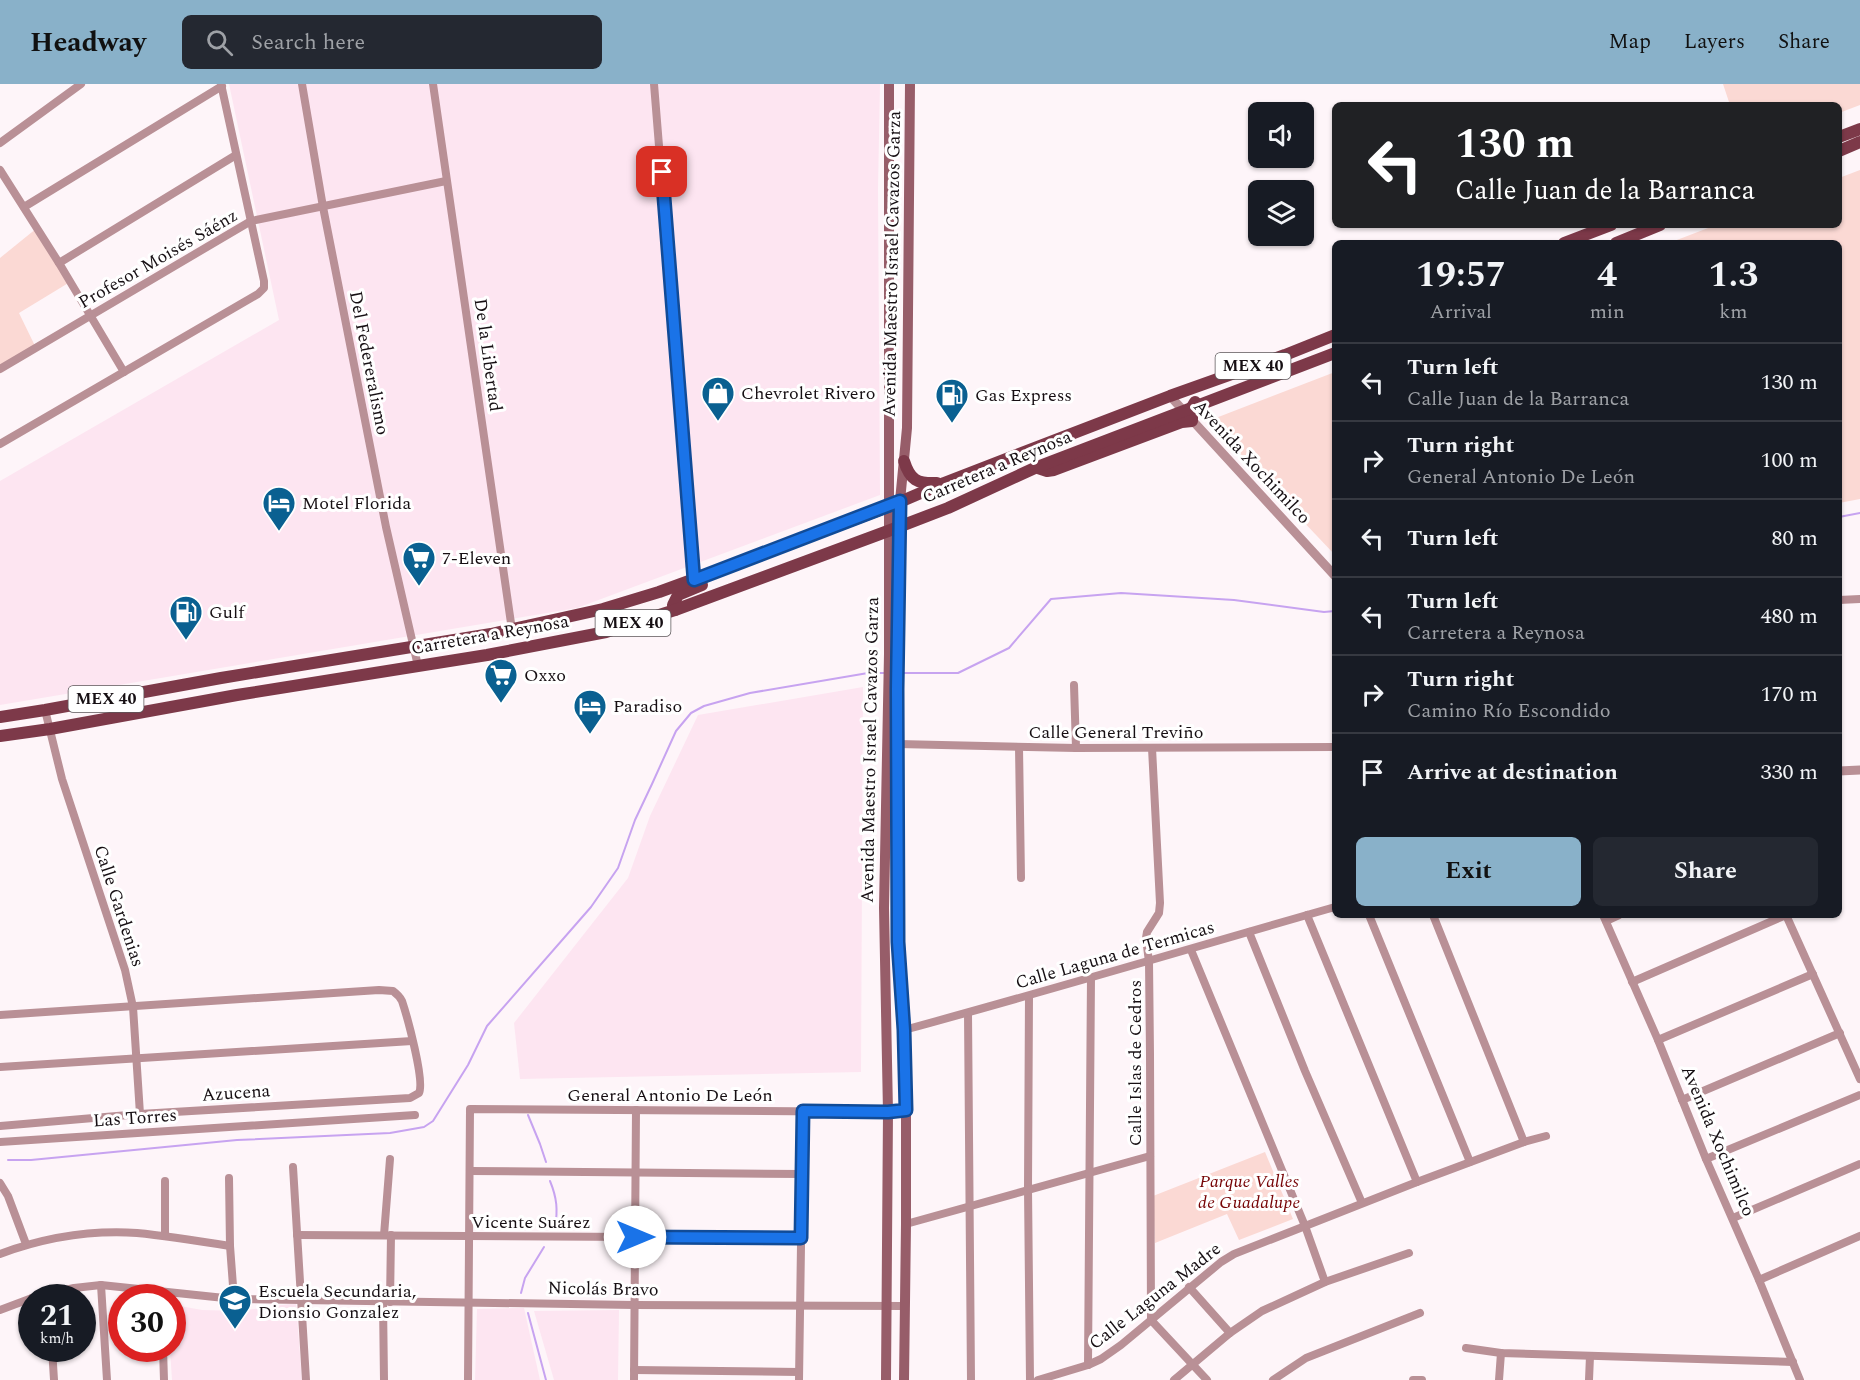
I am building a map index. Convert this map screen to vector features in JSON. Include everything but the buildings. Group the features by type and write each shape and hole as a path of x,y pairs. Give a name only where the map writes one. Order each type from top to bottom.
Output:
{"main road":[{"name":"Avenida Maestro Israel Cavazos Garza","path":"886,1380 888,1112 884,908 893,688 894,529 889,84"},
{"name":"Avenida Maestro Israel Cavazos Garza","path":"894,504 904,461 907,428 910,84"},
{"path":"1842,136 1860,129"},
{"path":"1842,150 1860,142"},
{"path":"1842,155 1860,148"},
{"path":"1572,240 1603,228"},
{"path":"1623,240 1653,228"},
{"name":"Carretera a Reynosa","path":"0,717 512,630 603,609 694,580 1332,335"},
{"name":"Carretera a Reynosa","path":"0,736 551,644 597,634 675,610 894,529 948,508 1037,467 1332,354"},
{"path":"1037,467 1042,470 1054,470 1182,422 1192,421 1187,409 1195,401 1274,366 1285,355"},
{"path":"904,461 908,473 916,481 927,484 944,483"},
{"path":"675,610 675,599 682,593 821,538 840,525"},
{"name":"Avenida Maestro Israel Cavazos Garza","path":"893,688 898,744 898,942 904,1030 906,1110 904,1380"}],"street":[{"path":"0,143 81,84"},
{"name":"Del Federeralismo","path":"302,84 323,207 388,537 418,666"},
{"name":"De la Libertad","path":"433,84 512,630"},
{"path":"654,84 694,580"},
{"path":"0,444 258,294 264,288 222,85 24,207"},
{"path":"59,263 236,155"},
{"path":"0,170 124,372"},
{"name":"Profesor Moisés Sáénz","path":"0,369 251,221 446,181"},
{"name":"Avenida Xochimilco","path":"1170,396 1187,409"},
{"name":"Avenida Xochimilco","path":"1192,421 1332,573"},
{"path":"1842,600 1860,599"},
{"path":"1074,685 1077,748"},
{"name":"Calle Gardenias","path":"45,710 62,779 125,970 133,1007 140,1114"},
{"name":"Calle General Treviño","path":"898,744 1077,748 1332,747"},
{"path":"1018,747 1021,878"},
{"name":"Calle Islas de Cedros","path":"1150,1320 1149,962 1146,938 1147,932 1159,913 1160,903 1152,748"},
{"path":"1842,771 1860,770"},
{"name":"Calle Laguna de Termicas","path":"904,1030 1149,962 1332,908"},
{"path":"1307,915 1417,1182"},
{"path":"1370,918 1470,1162"},
{"path":"1434,918 1524,1142"},
{"name":"Avenida Xochimilco","path":"1605,918 1800,1380"},
{"path":"1632,982 1779,918"},
{"path":"1787,918 1860,1078"},
{"path":"1249,932 1305,1071 1362,1203"},
{"path":"1191,950 1305,1226 1325,1282"},
{"path":"1658,1041 1813,974"},
{"path":"1088,1365 1091,977"},
{"name":"Azucena","path":"0,1126 140,1114 410,1098 421,1090 421,1080 401,1000 393,991 378,990 133,1007"},
{"path":"1029,996 1030,1380"},
{"path":"0,1015 133,1007"},
{"path":"968,1013 970,1380"},
{"path":"1682,1100 1840,1033"},
{"path":"0,1067 412,1041"},
{"path":"1706,1159 1860,1095"},
{"path":"382,1099 383,1116"},
{"name":"General Antonio De León","path":"470,1171 470,1109 888,1112 906,1110"},
{"path":"634,1380 636,1110"},
{"path":"634,1370 799,1376 803,1111"},
{"name":"Las Torres","path":"0,1142 415,1115"},
{"path":"62,1121 63,1137"},
{"name":"Calle Laguna Madre","path":"1038,1380 1088,1365 1121,1346 1189,1287 1234,1254 1417,1182 1546,1136"},
{"path":"906,1224 1150,1156"},
{"path":"384,1380 390,1159"},
{"path":"1733,1218 1860,1164"},
{"path":"293,1167 306,1380"},
{"path":"468,1380 470,1171 802,1174"},
{"path":"229,1178 230,1246 234,1299"},
{"path":"165,1181 165,1236"},
{"path":"0,1183 4,1197 26,1244"},
{"path":"0,1254 26,1244 94,1234 135,1233 230,1246"},
{"name":"Vicente Suárez","path":"297,1235 801,1238"},
{"path":"1759,1280 1860,1236"},
{"path":"1174,1380 1230,1333 1262,1311 1325,1282 1409,1253"},
{"path":"101,1285 106,1380"},
{"name":"Nicolás Bravo","path":"96,1286 108,1286"},
{"path":"1189,1287 1230,1333"},
{"name":"Nicolás Bravo","path":"186,1296 387,1302 904,1306"},
{"name":"Nicolás Bravo","path":"0,1310 18,1303"},
{"path":"1273,1380 1306,1358 1420,1313"},
{"path":"1150,1320 1207,1380"},
{"path":"1466,1348 1500,1353 1793,1362"},
{"path":"1499,1380 1500,1353"},
{"path":"1589,1380 1590,1356"},
{"path":"53,1362 54,1380"},
{"path":"163,1362 164,1380"},
{"path":"1414,1380 1422,1380"}],"shaded area":[{"path":"229,84 880,84 878,189 880,495 577,608 0,705 0,481 279,320"},
{"path":"863,687 861,1072 520,1079 514,1023 628,878 650,816 698,715"},
{"name":"Escuela Secundaria, Dionsio Gonzalez","path":"296,1303 302,1380 172,1380 171,1362 186,1362 186,1307 240,1311"},
{"path":"524,1308 540,1380 475,1380 477,1309"},
{"path":"619,1310 618,1380 554,1380 534,1311"}],"green space":[{"path":"1723,84 1860,84 1860,105 1842,112 1842,102 1729,102"},
{"path":"1860,170 1860,499 1842,502 1842,240 1677,240 1708,228 1842,228 1842,177"},
{"path":"37,228 70,282 19,313 36,348 0,369 0,258"},
{"path":"1332,373 1332,552 1208,421"},
{"name":"Parque Valles de Guadalupe","path":"1265,1152 1293,1219 1239,1240 1227,1214 1155,1243 1153,1196"}],"waterway":[{"path":"1842,516 1860,513"},
{"path":"899,673 958,673 1009,648 1051,599 1121,593 1234,600 1332,611"},
{"path":"8,1160 31,1160 237,1140 390,1133 424,1127 433,1121 468,1065 487,1026 591,907 618,868 635,820 676,731 691,713 704,706 750,693 868,673 885,673"},
{"path":"528,1115 546,1162"},
{"path":"550,1181 556,1204 555,1228"},
{"path":"521,1293 525,1278 544,1247"},
{"path":"528,1313 546,1380"}],"place":[{"name":"Chevrolet Rivero","path":"718,422"},
{"name":"Gas Express","path":"952,424"},
{"name":"Motel Florida","path":"279,532"},
{"name":"7-Eleven","path":"419,587"},
{"name":"Gulf","path":"186,641"},
{"name":"Oxxo","path":"501,704"},
{"name":"Paradiso","path":"590,735"},
{"name":"Escuela Secundaria, Dionsio Gonzalez","path":"235,1330"}],"route":[{"path":"635,1237 801,1238 803,1111 888,1112 906,1110 904,1030 898,942 897,689 900,501 694,580 662,172"}]}
